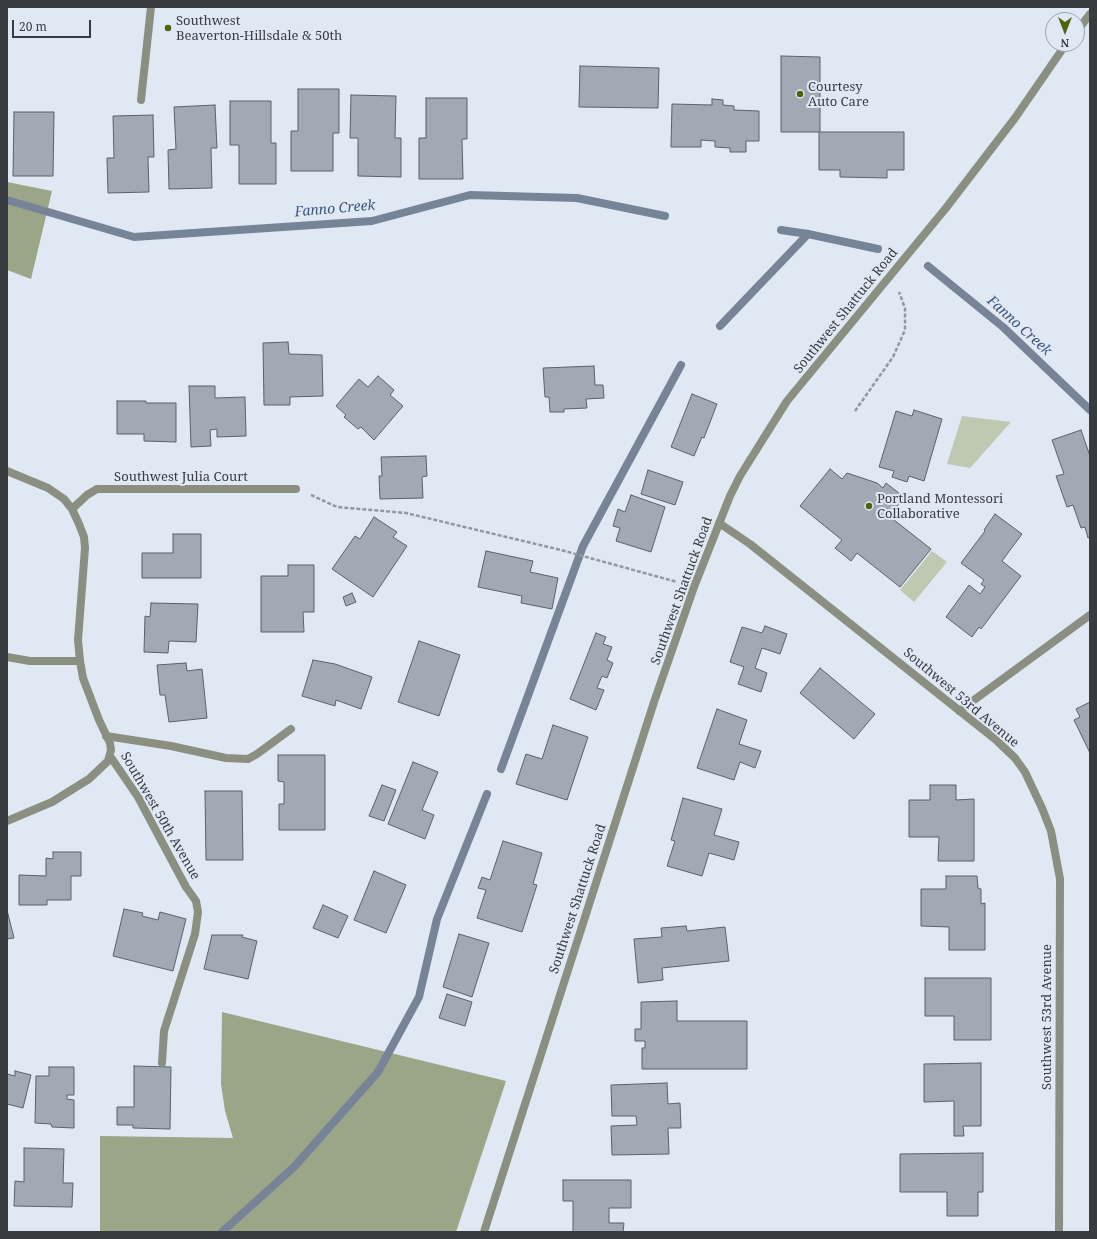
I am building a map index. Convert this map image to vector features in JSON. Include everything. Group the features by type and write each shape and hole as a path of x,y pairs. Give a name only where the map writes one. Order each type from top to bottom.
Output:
{"street":[{"path":"140,100 151,7"},
{"name":"Southwest Shattuck Road","path":"484,1232 654,702 694,587 730,496 740,476 787,401 946,208 1015,118 1060,52"},
{"path":"7,471 48,488 64,499 72,509"},
{"name":"Southwest Julia Court","path":"72,509 87,495 98,489 296,488"},
{"name":"Southwest 50th Avenue","path":"72,509 84,537 85,548 78,640 83,678 110,743 110,756 138,797 186,887 196,901 198,912 195,934 164,1031 162,1063"},
{"name":"Southwest 53rd Avenue","path":"719,523 756,549 995,739 1015,758 1025,772 1051,830 1060,880 1059,1232"},
{"path":"959,711 1090,615"},
{"path":"7,657 30,661 80,661"},
{"path":"106,736 171,746 226,758 248,759 291,729"},
{"path":"7,821 52,802 89,779 108,761 110,756"}],"path":[{"path":"855,411 893,357 905,330 905,308 901,297 899,292 887,281"},
{"path":"296,488 337,507 406,513 561,550 600,562 670,579 694,587"}],"green space":[{"path":"7,182 52,191 31,279 7,270"},
{"path":"962,416 1011,422 970,468 947,464"},
{"path":"932,551 947,562 914,602 900,590"},
{"path":"222,1012 506,1081 456,1232 100,1232 100,1136 233,1138 225,1111 221,1084"}],"building":[{"name":"Courtesy Auto Care","path":"781,56 820,57 820,132 904,132 904,170 887,170 887,178 840,177 840,170 819,170 819,132 781,132"},
{"path":"580,66 659,68 658,108 579,107"},
{"path":"298,89 339,89 339,133 333,133 333,171 291,171 291,131 298,131"},
{"path":"351,95 396,96 395,138 401,138 401,177 358,176 358,138 350,138"},
{"path":"426,98 467,98 467,139 462,139 463,179 419,179 419,138 426,138"},
{"path":"712,99 723,100 723,105 734,106 734,110 759,111 759,141 746,141 746,152 730,152 730,148 715,147 715,141 701,140 701,147 671,147 672,104 712,105"},
{"path":"230,101 271,101 271,143 276,143 276,184 239,184 239,145 230,145"},
{"path":"215,105 217,148 211,148 212,188 169,189 168,150 176,149 174,107"},
{"path":"14,112 54,112 53,176 13,176"},
{"path":"153,115 154,157 148,157 149,192 108,193 107,158 114,158 113,116"},
{"path":"288,342 289,354 322,355 323,396 290,397 290,405 264,405 263,343"},
{"path":"594,366 595,385 603,385 604,398 586,399 587,408 564,409 564,412 550,412 549,397 545,397 543,368"},
{"path":"378,376 394,390 390,395 403,406 374,440 361,427 358,429 344,417 346,415 336,406 359,379 368,387"},
{"path":"189,386 215,386 215,398 245,397 246,436 217,437 217,429 210,430 211,446 191,447"},
{"path":"692,394 717,404 704,438 702,437 694,456 671,447"},
{"path":"117,401 176,403 176,442 144,441 144,434 117,434"},
{"path":"914,410 942,419 924,481 909,476 907,482 892,477 894,471 879,467 896,411 912,416"},
{"path":"1081,430 1090,456 1090,537 1088,538 1085,527 1081,528 1073,505 1067,507 1056,476 1064,474 1052,440"},
{"path":"426,456 427,476 422,477 423,498 380,499 379,476 382,476 381,457"},
{"path":"830,469 842,479 847,473 877,483 883,488 886,483 904,497 889,516 931,549 900,587 857,553 851,561 835,548 842,540 800,506"},
{"path":"648,470 683,482 675,505 641,494"},
{"path":"631,495 665,507 651,552 616,541 620,528 613,526 618,509 625,512"},
{"path":"995,514 1022,534 1002,561 1021,576 981,629 979,627 972,637 946,617 969,585 980,594 985,587 981,584 984,580 961,563 985,531 984,530"},
{"path":"374,517 397,532 393,537 407,546 373,597 332,569 355,536 360,539"},
{"path":"173,534 201,534 201,578 142,578 142,553 173,553"},
{"path":"486,551 533,561 530,572 558,578 552,609 521,603 522,596 478,587"},
{"path":"288,565 314,565 314,612 303,612 304,632 261,632 261,576 288,576"},
{"path":"352,593 356,602 346,606 343,597"},
{"path":"151,603 198,604 196,642 169,641 168,653 144,652 145,616 150,617"},
{"path":"765,626 787,634 780,654 762,648 755,668 767,673 761,692 738,684 744,667 730,662 742,627 762,633"},
{"path":"596,633 606,637 603,644 612,647 607,660 613,663 607,678 602,676 597,688 604,690 596,710 570,699"},
{"path":"419,641 460,655 439,716 398,702"},
{"path":"313,660 335,664 372,677 361,709 336,700 335,706 302,696"},
{"path":"186,663 187,671 202,669 207,718 169,722 165,695 160,695 157,665"},
{"path":"820,668 875,714 854,739 800,693"},
{"path":"1090,702 1090,753 1074,720 1080,717 1076,709"},
{"path":"717,709 747,720 739,744 761,751 755,768 740,762 734,780 697,768"},
{"path":"553,725 588,737 567,800 516,784 526,754 542,759"},
{"path":"278,755 325,755 325,830 279,830 279,804 284,804 284,782 278,781"},
{"path":"413,762 438,772 422,810 434,815 425,839 388,824"},
{"path":"382,785 396,790 384,821 369,816"},
{"path":"930,785 956,785 956,800 974,799 974,861 938,861 939,837 909,837 909,800 930,800"},
{"path":"205,791 242,791 243,860 206,860"},
{"path":"683,798 722,809 714,835 739,842 734,860 709,853 702,876 667,866 675,841 671,840"},
{"path":"503,841 542,853 533,884 537,885 522,932 477,918 486,890 478,888 482,877 490,880"},
{"path":"53,852 81,852 81,876 71,876 71,900 47,900 47,905 19,905 19,875 46,876 46,858 53,859"},
{"path":"374,871 406,885 386,933 354,920"},
{"path":"946,876 977,876 978,888 981,889 981,904 985,903 985,950 949,950 949,927 921,926 921,889 946,889"},
{"path":"323,905 348,916 338,938 313,928"},
{"path":"124,909 143,913 142,916 158,920 160,912 186,919 173,971 113,956"},
{"path":"7,910 14,938 7,939"},
{"path":"686,926 687,931 725,927 729,961 662,968 663,980 638,983 634,939 662,937 661,928"},
{"path":"459,934 489,943 472,997 443,987"},
{"path":"212,935 243,935 242,937 257,941 248,979 204,969"},
{"path":"925,978 991,978 991,1040 954,1040 954,1016 925,1016"},
{"path":"447,994 472,1002 465,1026 439,1018"},
{"path":"677,1001 677,1021 747,1021 747,1069 642,1069 642,1048 645,1048 645,1041 635,1041 635,1029 641,1029 641,1002"},
{"path":"981,1063 981,1126 963,1126 964,1136 954,1136 954,1101 924,1102 924,1064"},
{"path":"134,1066 171,1067 170,1129 133,1128 133,1125 117,1125 117,1107 134,1107"},
{"path":"49,1067 74,1067 74,1095 67,1095 67,1099 74,1100 74,1128 52,1127 51,1124 35,1123 36,1076 49,1076"},
{"path":"15,1071 31,1075 23,1108 7,1104 7,1074 15,1076"},
{"path":"667,1083 668,1104 680,1103 681,1128 668,1128 669,1154 612,1155 611,1126 637,1125 636,1116 612,1116 611,1085"},
{"path":"24,1148 64,1149 63,1183 73,1183 72,1207 14,1206 15,1181 24,1182"},
{"path":"983,1153 983,1192 978,1192 978,1216 947,1216 947,1192 900,1192 900,1154"},
{"path":"563,1180 631,1180 631,1208 609,1208 609,1223 624,1223 623,1232 573,1232 573,1201 563,1201"}],"waterway":[{"name":"Fanno Creek","path":"7,200 134,237 372,221 470,195 577,198 665,216"},
{"name":"Fanno Creek","path":"781,230 808,234 878,249"},
{"path":"720,326 808,234"},
{"name":"Fanno Creek","path":"928,266 1003,327 1090,410"},
{"path":"501,769 583,546 681,365"},
{"path":"222,1232 294,1167 378,1072 419,997 437,919 487,794"}],"place":[{"name":"Southwest Beaverton-Hillsdale & 50th","path":"168,28"},
{"name":"Courtesy Auto Care","path":"800,94"},
{"name":"Portland Montessori Collaborative","path":"869,506"}]}
